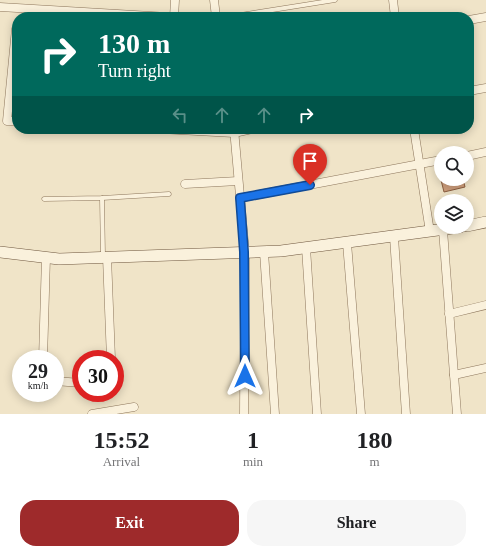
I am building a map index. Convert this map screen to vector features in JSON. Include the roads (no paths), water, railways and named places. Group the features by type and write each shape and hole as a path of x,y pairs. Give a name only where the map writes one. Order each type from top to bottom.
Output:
{"street":[{"path":"174,12 175,0"},
{"path":"214,0 215,12"},
{"path":"393,0 394,12"},
{"path":"0,7 84,12"},
{"path":"474,19 486,17"},
{"path":"12,70 7,121 12,121"},
{"path":"474,90 486,88"},
{"path":"234,134 244,252 244,414"},
{"path":"415,134 430,232"},
{"path":"474,155 486,152"},
{"path":"240,198 434,161"},
{"path":"185,184 238,181"},
{"path":"474,225 486,222"},
{"path":"0,252 59,259 264,252 434,231"},
{"path":"443,234 457,414"},
{"path":"394,237 406,414"},
{"path":"346,243 361,414"},
{"path":"306,248 317,414"},
{"path":"264,252 275,414"},
{"path":"105,257 110,350"},
{"path":"43,350 46,258"},
{"path":"449,314 486,305"},
{"path":"454,375 486,368"},
{"path":"92,414 134,407"}],"lane":[{"path":"259,12 335,0"},
{"path":"44,199 102,198 169,194"},
{"path":"102,198 105,257"}]}
